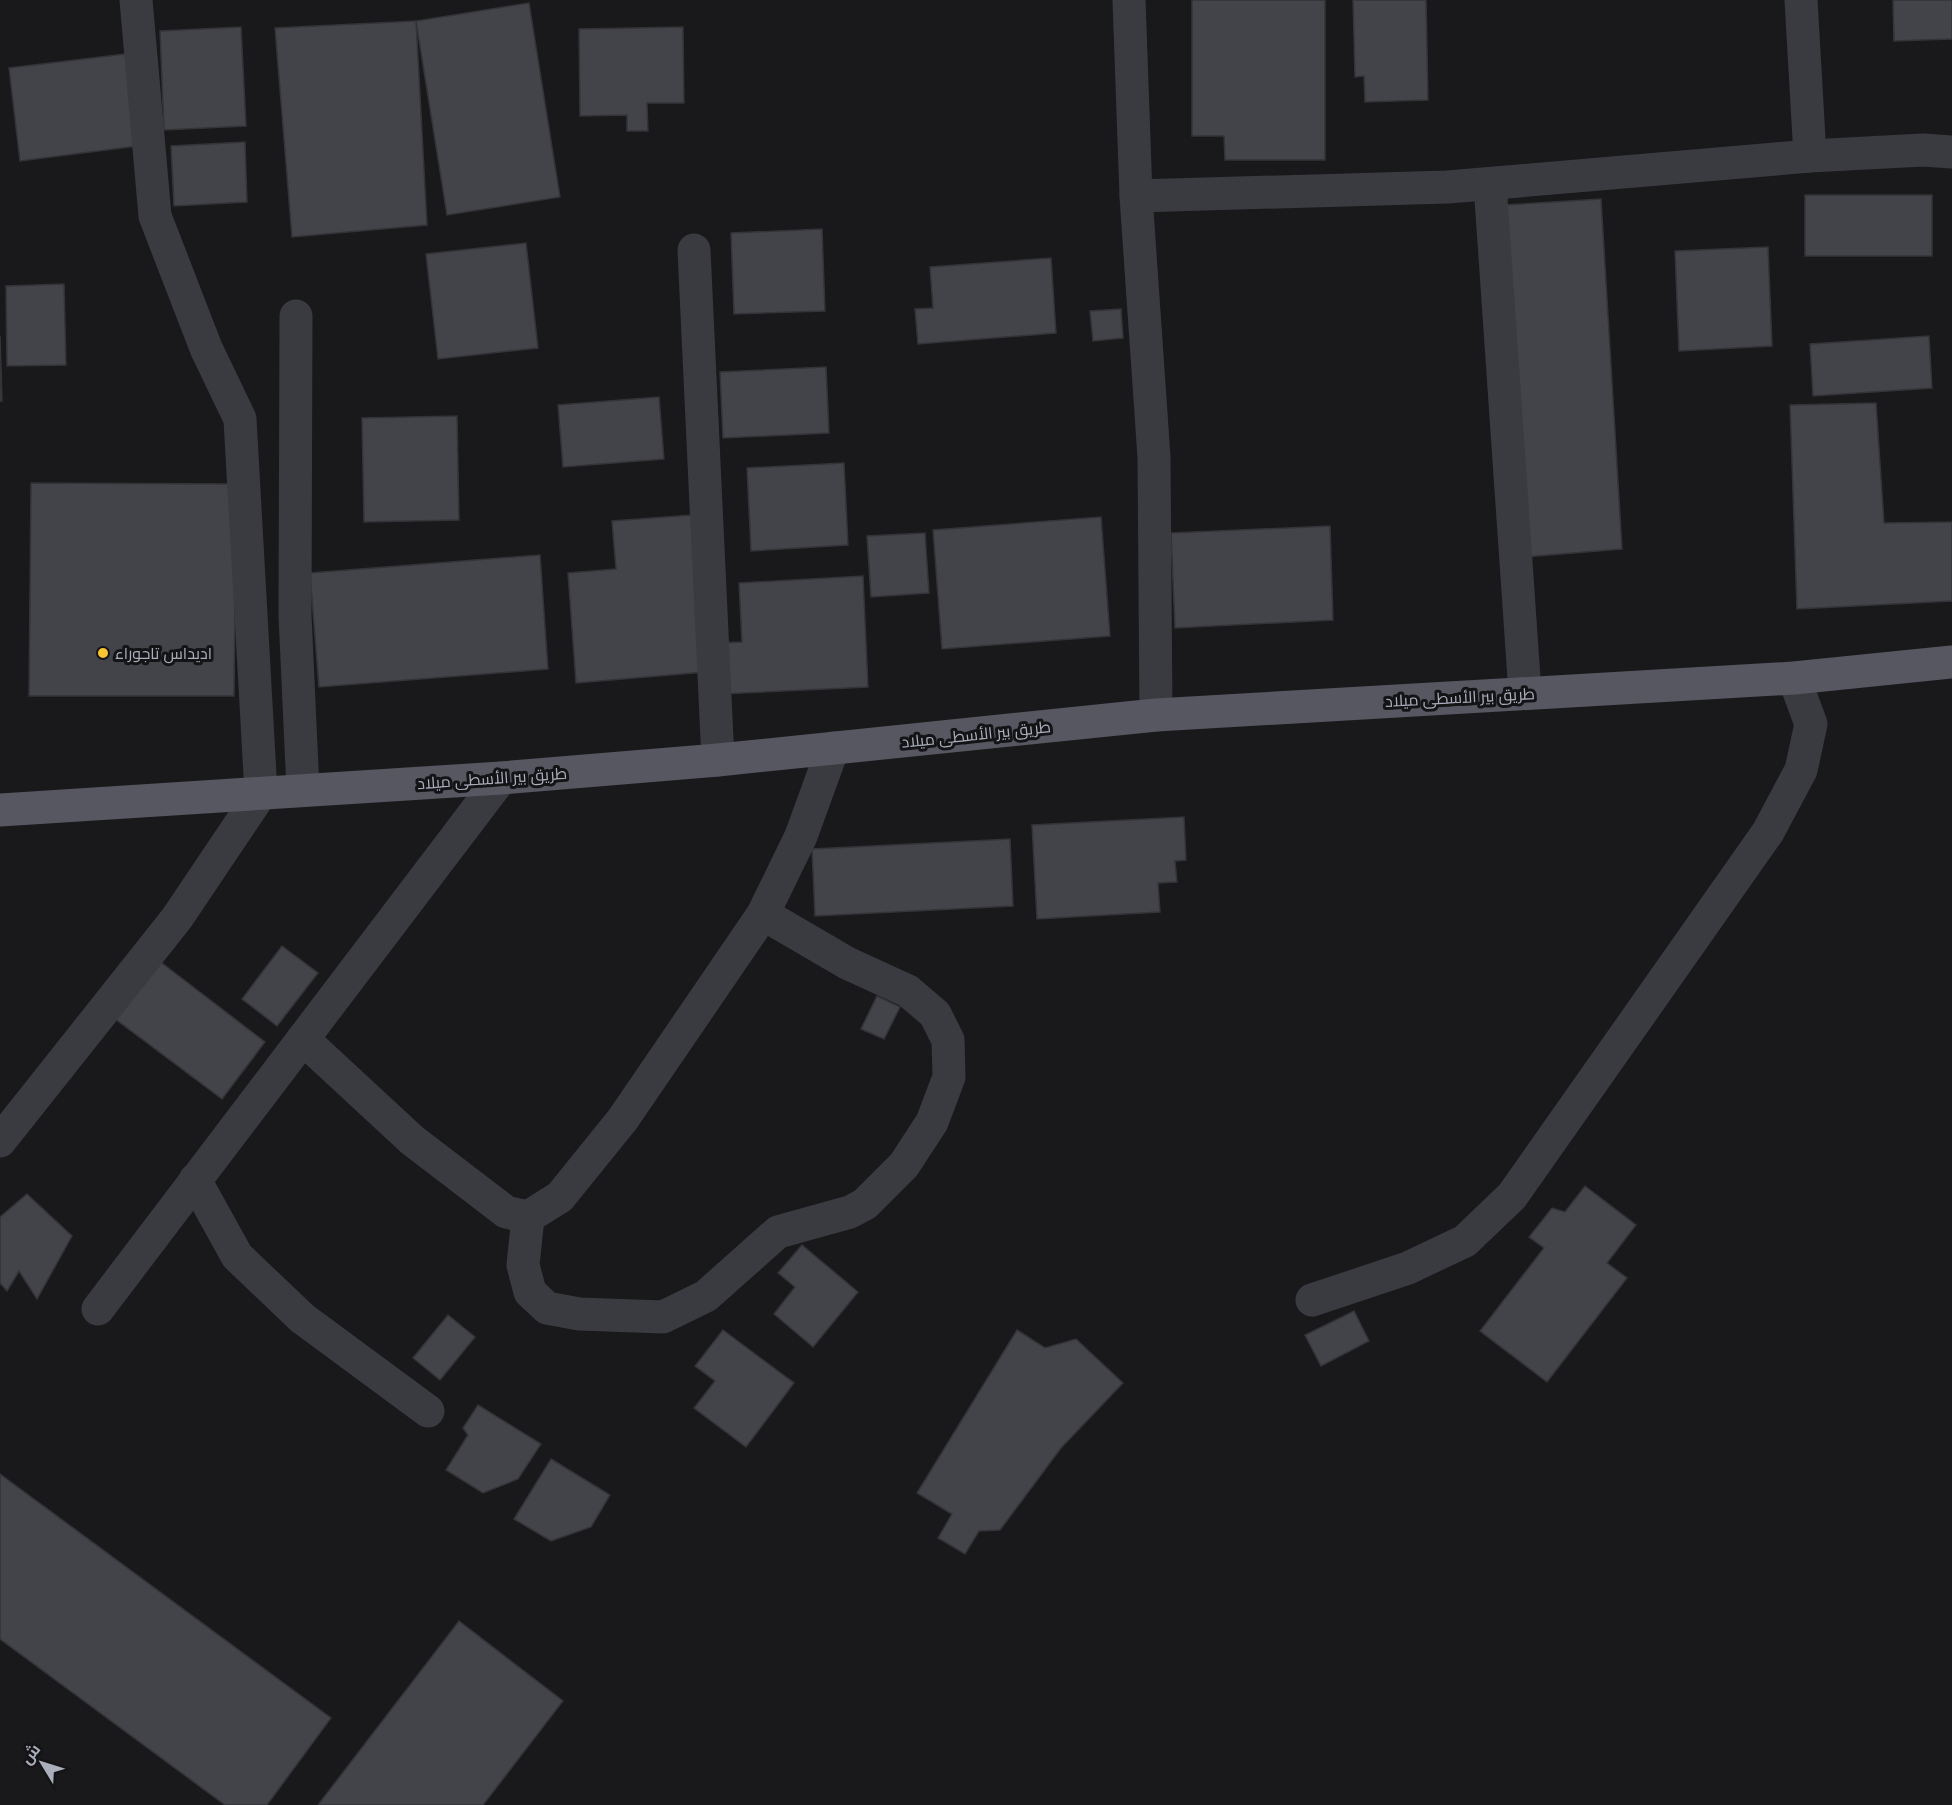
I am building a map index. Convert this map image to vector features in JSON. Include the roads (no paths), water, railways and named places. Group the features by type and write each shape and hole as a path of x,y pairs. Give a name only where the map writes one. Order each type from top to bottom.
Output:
{"main road":[{"name":"طريق بير الأسطى ميلاد","path":"0,810 501,778 718,760 1156,715 1794,678 1952,662"}],"street":[{"path":"0,1141 177,918 261,793 240,419 206,348 155,216 136,0"},
{"path":"1129,0 1136,196 1154,458 1156,715"},
{"path":"1801,0 1810,156"},
{"path":"1136,196 1490,184 1810,156 1923,150 1952,153"},
{"path":"1490,184 1525,693"},
{"path":"694,250 718,760"},
{"path":"296,316 295,615 303,790"},
{"path":"1312,1300 1408,1268 1466,1241 1512,1196 1768,832 1801,770 1811,724 1794,678"},
{"path":"303,1039 412,1140 506,1212 528,1217 560,1197 623,1119 763,914 801,836 833,748"},
{"path":"98,1309 501,778"},
{"path":"528,1217 523,1265 530,1292 547,1308 579,1314 663,1317 706,1296 778,1232 850,1212 865,1204 904,1165 932,1122 949,1077 948,1040 935,1014 908,992 848,963 763,914"},
{"path":"195,1180 237,1256 302,1318 428,1411"}],"place":[{"name":"اديداس تاجوراء","path":"103,653"}]}
